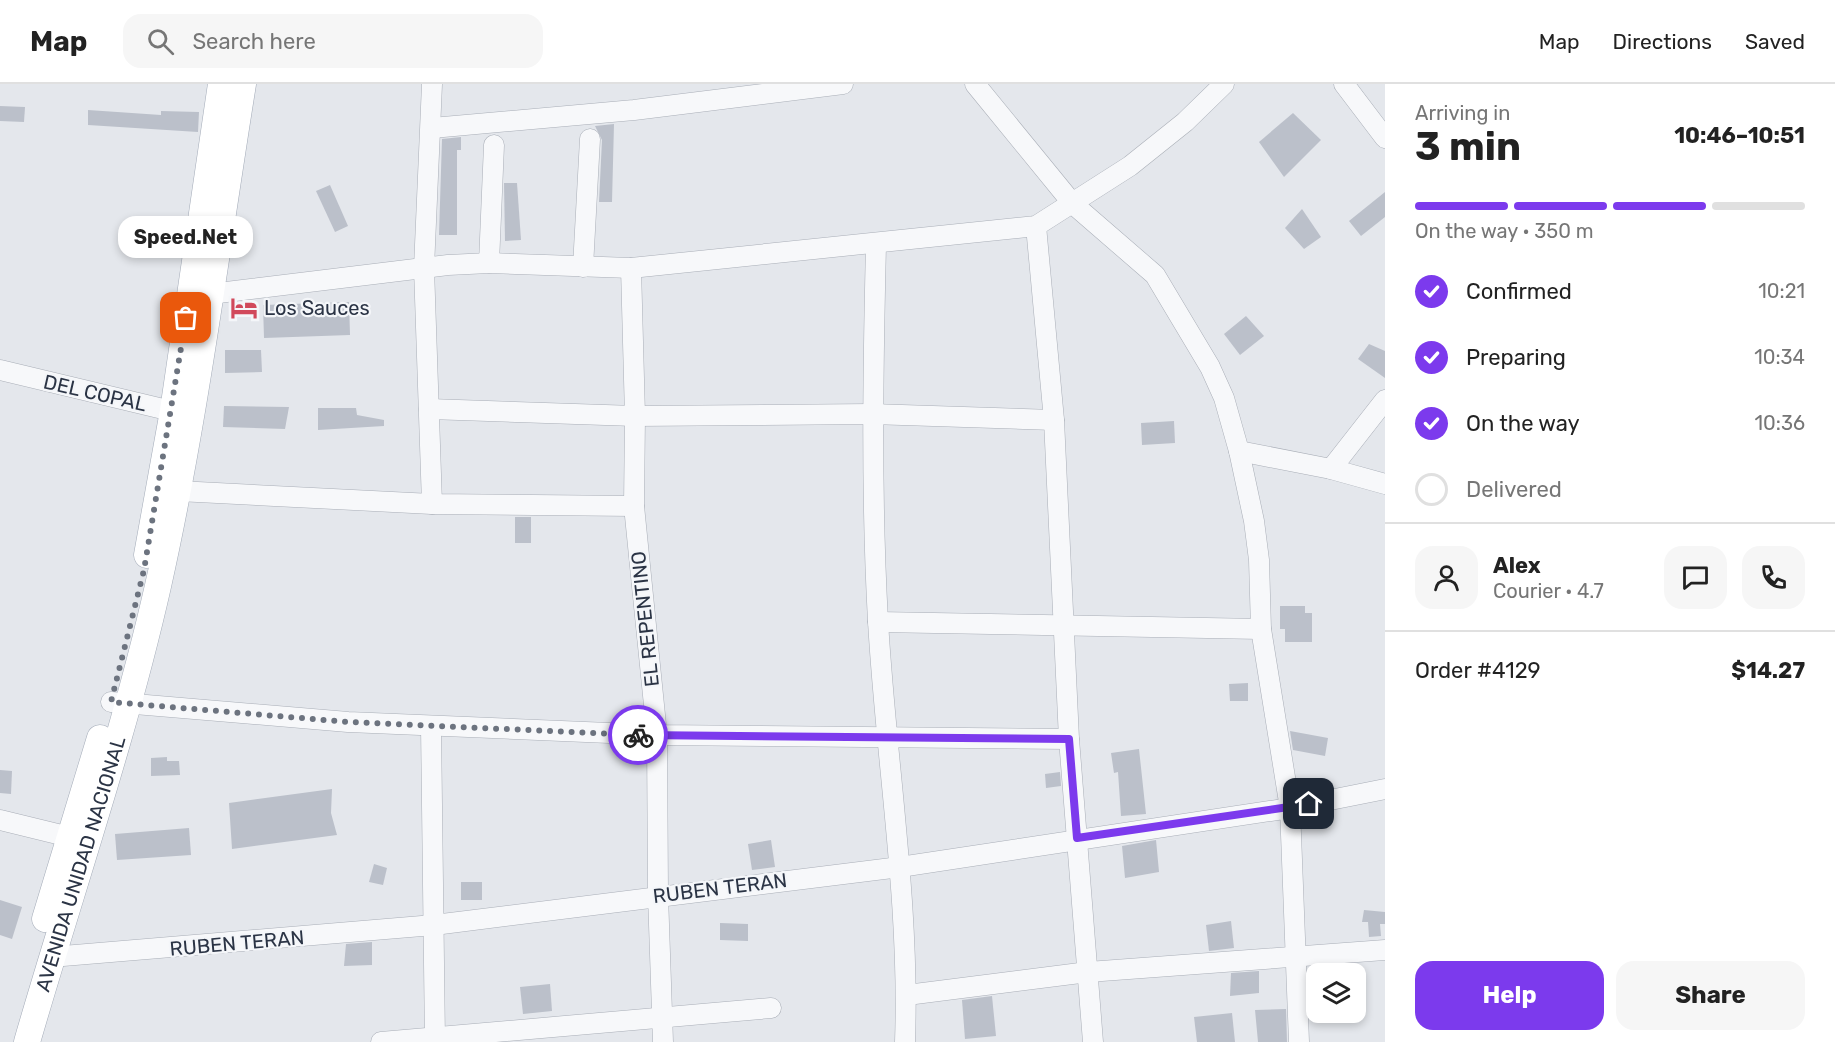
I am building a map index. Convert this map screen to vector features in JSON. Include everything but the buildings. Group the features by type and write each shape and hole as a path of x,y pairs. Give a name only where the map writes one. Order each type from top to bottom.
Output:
{"main road":[{"name":"AVENIDA UNIDAD NACIONAL","path":"11,1042 158,586 178,491 181,413 221,84"},
{"name":"AVENIDA UNIDAD NACIONAL","path":"119,703 140,592 210,294 243,84"},
{"name":"AVENIDA UNIDAD NACIONAL","path":"27,1042 51,957 78,838"}],"street":[{"path":"432,84 432,128 424,268 432,504"},
{"path":"432,128 634,110 843,84"},
{"path":"975,84 1072,204 1155,275 1210,367 1224,398 1239,451 1258,550 1261,629 1290,808 1299,1042"},
{"path":"210,294 424,268 489,263 631,268 876,245 1036,226 1130,166 1185,122 1224,84"},
{"path":"1344,84 1385,138"},
{"path":"1360,84 1365,114"},
{"path":"584,267 590,139"},
{"path":"489,263 494,145"},
{"path":"1036,226 1053,420 1069,739 1093,1042"},
{"path":"876,245 872,414 878,622 900,867 907,995 905,1042"},
{"name":"EL REPENTINO","path":"631,268 635,416 634,506 657,735 658,896 663,1042"},
{"name":"DEL COPAL","path":"0,370 181,413"},
{"path":"1331,470 1385,400"},
{"path":"429,409 635,416 872,414 1053,420"},
{"path":"1239,451 1385,484"},
{"path":"178,491 432,504 634,506"},
{"path":"878,622 1261,629"},
{"path":"119,703 431,726 657,735 1069,739"},
{"path":"431,726 435,1039"},
{"name":"RUBEN TERAN","path":"51,957 434,925 900,867 1077,838 1290,808 1385,789"},
{"path":"0,820 78,838"},
{"path":"907,995 1088,972 1385,950"},
{"path":"381,1042 771,1008"}],"way so far":[{"path":"186,318 173,411 140,592 111,702 348,722 638,735"}],"place":[{"name":"Los Sauces","path":"244,308"},
{"name":"Speed.Net","path":"186,318"}],"route":[{"path":"638,735 1069,739 1077,838 1309,804"}]}
